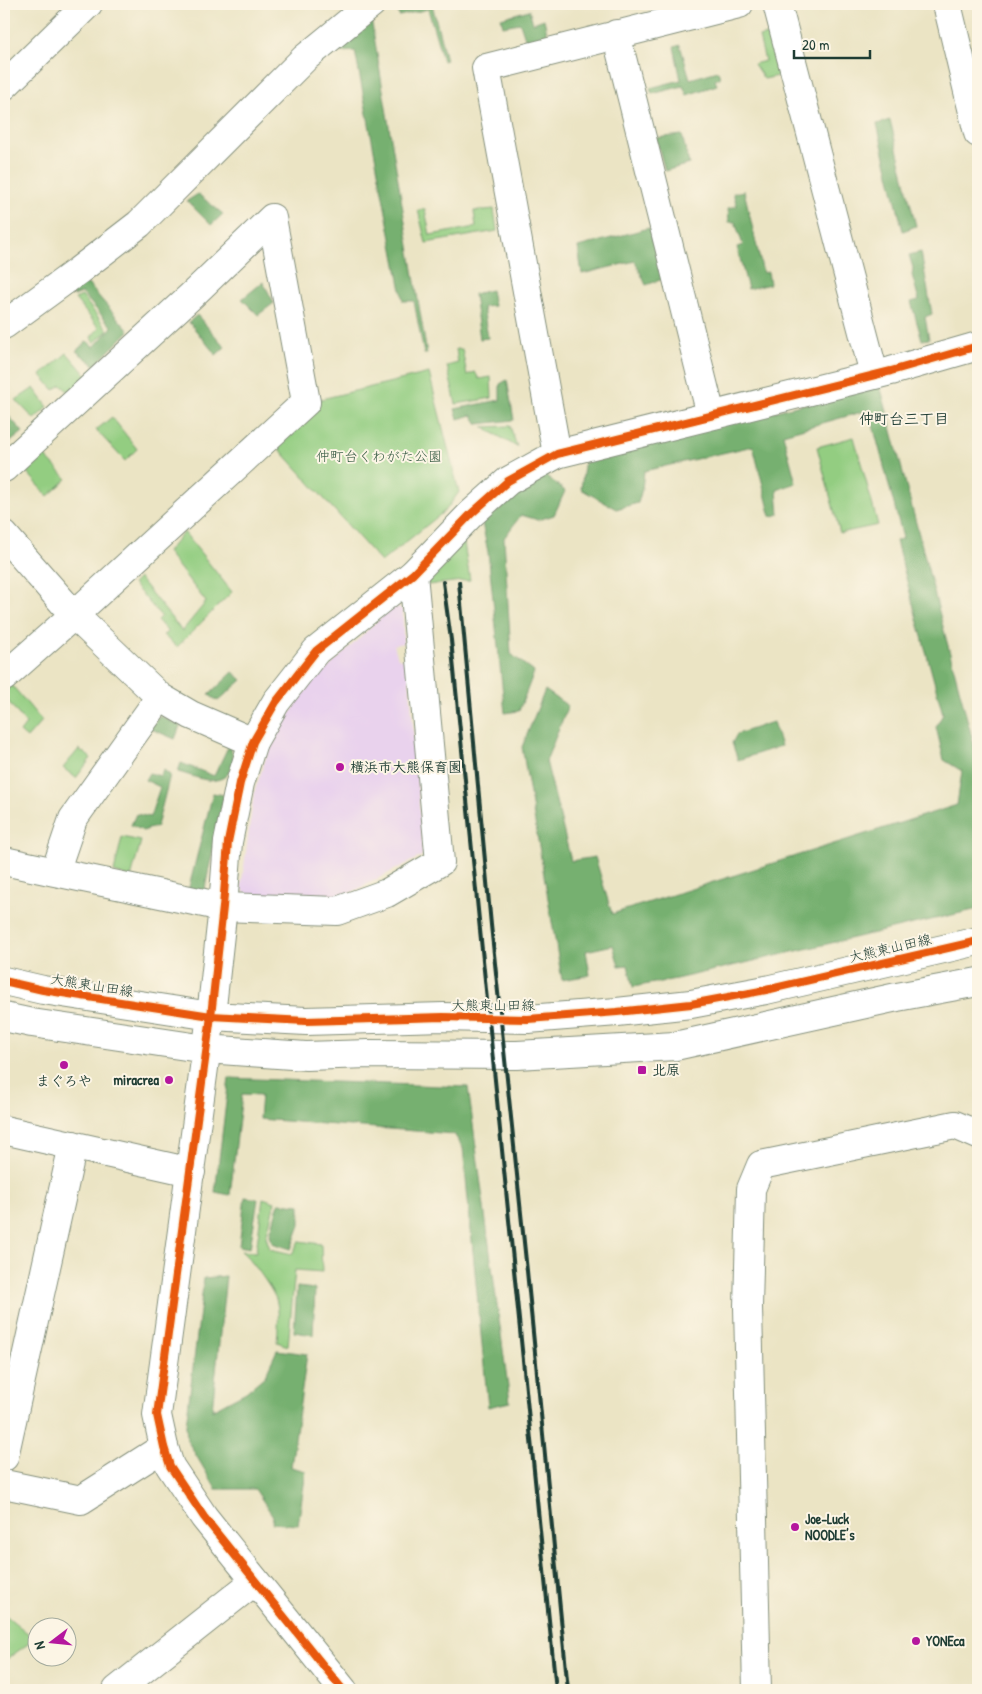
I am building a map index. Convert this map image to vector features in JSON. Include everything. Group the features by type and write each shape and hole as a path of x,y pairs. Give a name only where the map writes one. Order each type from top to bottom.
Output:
{"street":[{"path":"4,86 88,4"},
{"path":"4,325 138,224 305,58 371,4"},
{"path":"557,454 486,68 739,4"},
{"path":"778,4 874,374"},
{"path":"947,4 978,133"},
{"path":"616,34 711,415"},
{"path":"4,468 192,295 272,218 306,402 4,677"},
{"path":"343,1690 204,1517 170,1466 158,1415 211,1016 224,906 228,842 240,784 254,742 276,702 316,651 413,574 471,514 508,481 557,454 978,346"},
{"path":"4,535 74,615 160,697 191,715 254,742"},
{"path":"4,861 224,906 336,911 387,893 440,862 413,574"},
{"path":"55,872 73,819 160,697"},
{"name":"大熊東山田線","path":"4,982 43,990 211,1016 306,1021 443,1017 528,1019 691,1004 757,992 978,941"},
{"path":"4,1017 32,1023 206,1049 306,1056 368,1054 517,1055 675,1046 898,997 978,982"},
{"path":"757,1690 748,1307 751,1189 761,1165 955,1125 978,1135"},
{"path":"4,1130 191,1172"},
{"path":"4,1457 73,1145"},
{"path":"4,1484 81,1500 164,1447"},
{"path":"117,1690 256,1581"}],"shaded area":[{"name":"横浜市大熊保育園","path":"393,606 403,610 403,643 394,645 398,658 408,661 423,855 333,902 248,895 241,888 254,793 272,740 309,686"}],"green space":[{"path":"394,4 432,4 446,60 443,61 428,9 399,16"},
{"path":"529,10 533,23 544,19 548,37 526,41 520,23 503,26 501,18"},
{"path":"371,18 427,354 424,354 414,301 403,301 355,51 340,52 333,47"},
{"path":"770,34 778,76 764,79 754,64 765,61 759,37"},
{"path":"680,45 690,79 718,71 720,78 715,80 717,85 687,95 683,86 652,94 650,88 681,80 674,47"},
{"path":"890,120 916,226 903,231 877,124"},
{"path":"682,135 689,164 665,171 656,138"},
{"path":"744,191 763,273 768,272 770,284 748,289 737,247 743,245 735,222 729,222 728,208 737,206 733,193"},
{"path":"198,194 223,214 211,225 187,201"},
{"path":"425,209 430,235 476,227 474,211 494,209 497,231 426,243 418,210"},
{"path":"649,228 663,279 646,285 635,261 582,274 578,247"},
{"path":"921,252 932,314 925,317 929,339 922,340 911,302 919,300 909,255"},
{"path":"263,282 274,303 258,315 242,299"},
{"path":"88,284 129,331 95,365 76,351 87,341 94,347 112,327 82,293 74,296 70,292 77,285"},
{"path":"491,290 494,306 483,307 488,338 480,339 474,294"},
{"path":"82,296 108,330 94,343 91,337 99,328 75,299"},
{"path":"197,315 225,347 216,355 189,322"},
{"path":"456,349 462,349 467,375 475,372 479,379 491,377 492,398 456,404 447,366 458,363"},
{"path":"67,353 88,377 69,392 61,385 54,390 41,375"},
{"name":"仲町台くわがた公園","path":"429,373 459,492 446,510 381,562 274,443 313,401"},
{"path":"507,380 514,420 478,424 472,415 458,419 455,409 500,400 500,384"},
{"path":"880,385 978,757 978,909 676,979 633,987 628,965 619,966 613,945 586,951 590,975 562,980 522,747 545,690 568,706 546,761 571,861 595,857 612,914 957,805 962,771 944,760 936,727 943,714 896,541 903,538 869,410 783,434 796,483 777,490 779,514 771,517 753,446 644,471 638,503 616,509 581,489 585,459"},
{"path":"34,388 48,407 34,419 16,400"},
{"path":"4,411 23,432 9,443 4,437"},
{"path":"112,417 137,449 125,461 96,430"},
{"path":"510,426 517,447 483,427"},
{"path":"854,437 878,525 840,533 817,447"},
{"path":"44,455 67,479 48,496 26,471"},
{"path":"544,474 565,491 554,515 538,520 521,515 504,538 511,654 534,672 519,711 505,713 488,552 482,523"},
{"path":"184,532 232,592 177,647 163,635 168,632 157,620 161,616 133,584 139,578 182,631 206,602 167,552"},
{"path":"464,543 470,580 428,585 427,572"},
{"path":"233,672 242,680 218,701 209,695"},
{"path":"11,684 42,721 27,738 20,732 26,724 4,696 4,691"},
{"path":"160,716 180,726 175,739 149,728"},
{"path":"773,722 781,746 738,760 732,743 737,734"},
{"path":"229,745 233,761 230,771 225,776 219,779 206,780 178,772 181,763 214,776"},
{"path":"79,749 91,758 76,778 63,768"},
{"path":"164,770 170,775 157,826 143,831 131,825 136,814 150,817 160,787 145,780 149,773 160,776"},
{"path":"213,793 224,795 204,893 188,891"},
{"path":"122,837 141,841 131,878 114,872"},
{"path":"229,1078 468,1087 510,1402 488,1407 463,1148 454,1134 259,1119 261,1095 242,1094 230,1195 215,1192"},
{"path":"245,1197 258,1199 250,1248 239,1246"},
{"path":"263,1198 275,1202 266,1237 270,1249 292,1254 299,1241 321,1244 322,1272 295,1270 288,1346 277,1342 278,1309 276,1299 255,1267 241,1251 256,1252"},
{"path":"279,1203 300,1205 300,1225 291,1249 272,1243 270,1234"},
{"path":"226,1276 212,1410 246,1392 265,1376 277,1350 307,1354 291,1467 306,1471 298,1525 272,1523 273,1516 255,1489 216,1489 187,1440 186,1425 204,1278"},
{"path":"297,1287 315,1289 313,1335 294,1332"},
{"path":"4,1614 28,1633 28,1644 4,1661"}],"railway":[{"path":"443,582 451,640 556,1690"},
{"path":"459,582 491,925 568,1690"}],"cycle path":[{"path":"343,1690 204,1517 170,1466 157,1415 211,1016 228,842 240,783 253,742 276,702 316,651 413,574 471,514 508,481 557,454 891,371 978,346"},
{"path":"4,981 43,990 211,1016 306,1021 443,1017 528,1019 691,1004 766,990 978,941"}],"place":[{"name":"横浜市大熊保育園","path":"340,767"},
{"name":"まぐろや","path":"64,1065"},
{"name":"北原","path":"642,1070"},
{"name":"miracrea","path":"169,1080"},
{"name":"Joe-Luck NOODLE’s","path":"795,1527"},
{"name":"YONEca","path":"916,1641"}],"district":[{"name":"仲町台三丁目","path":"904,419"}]}
